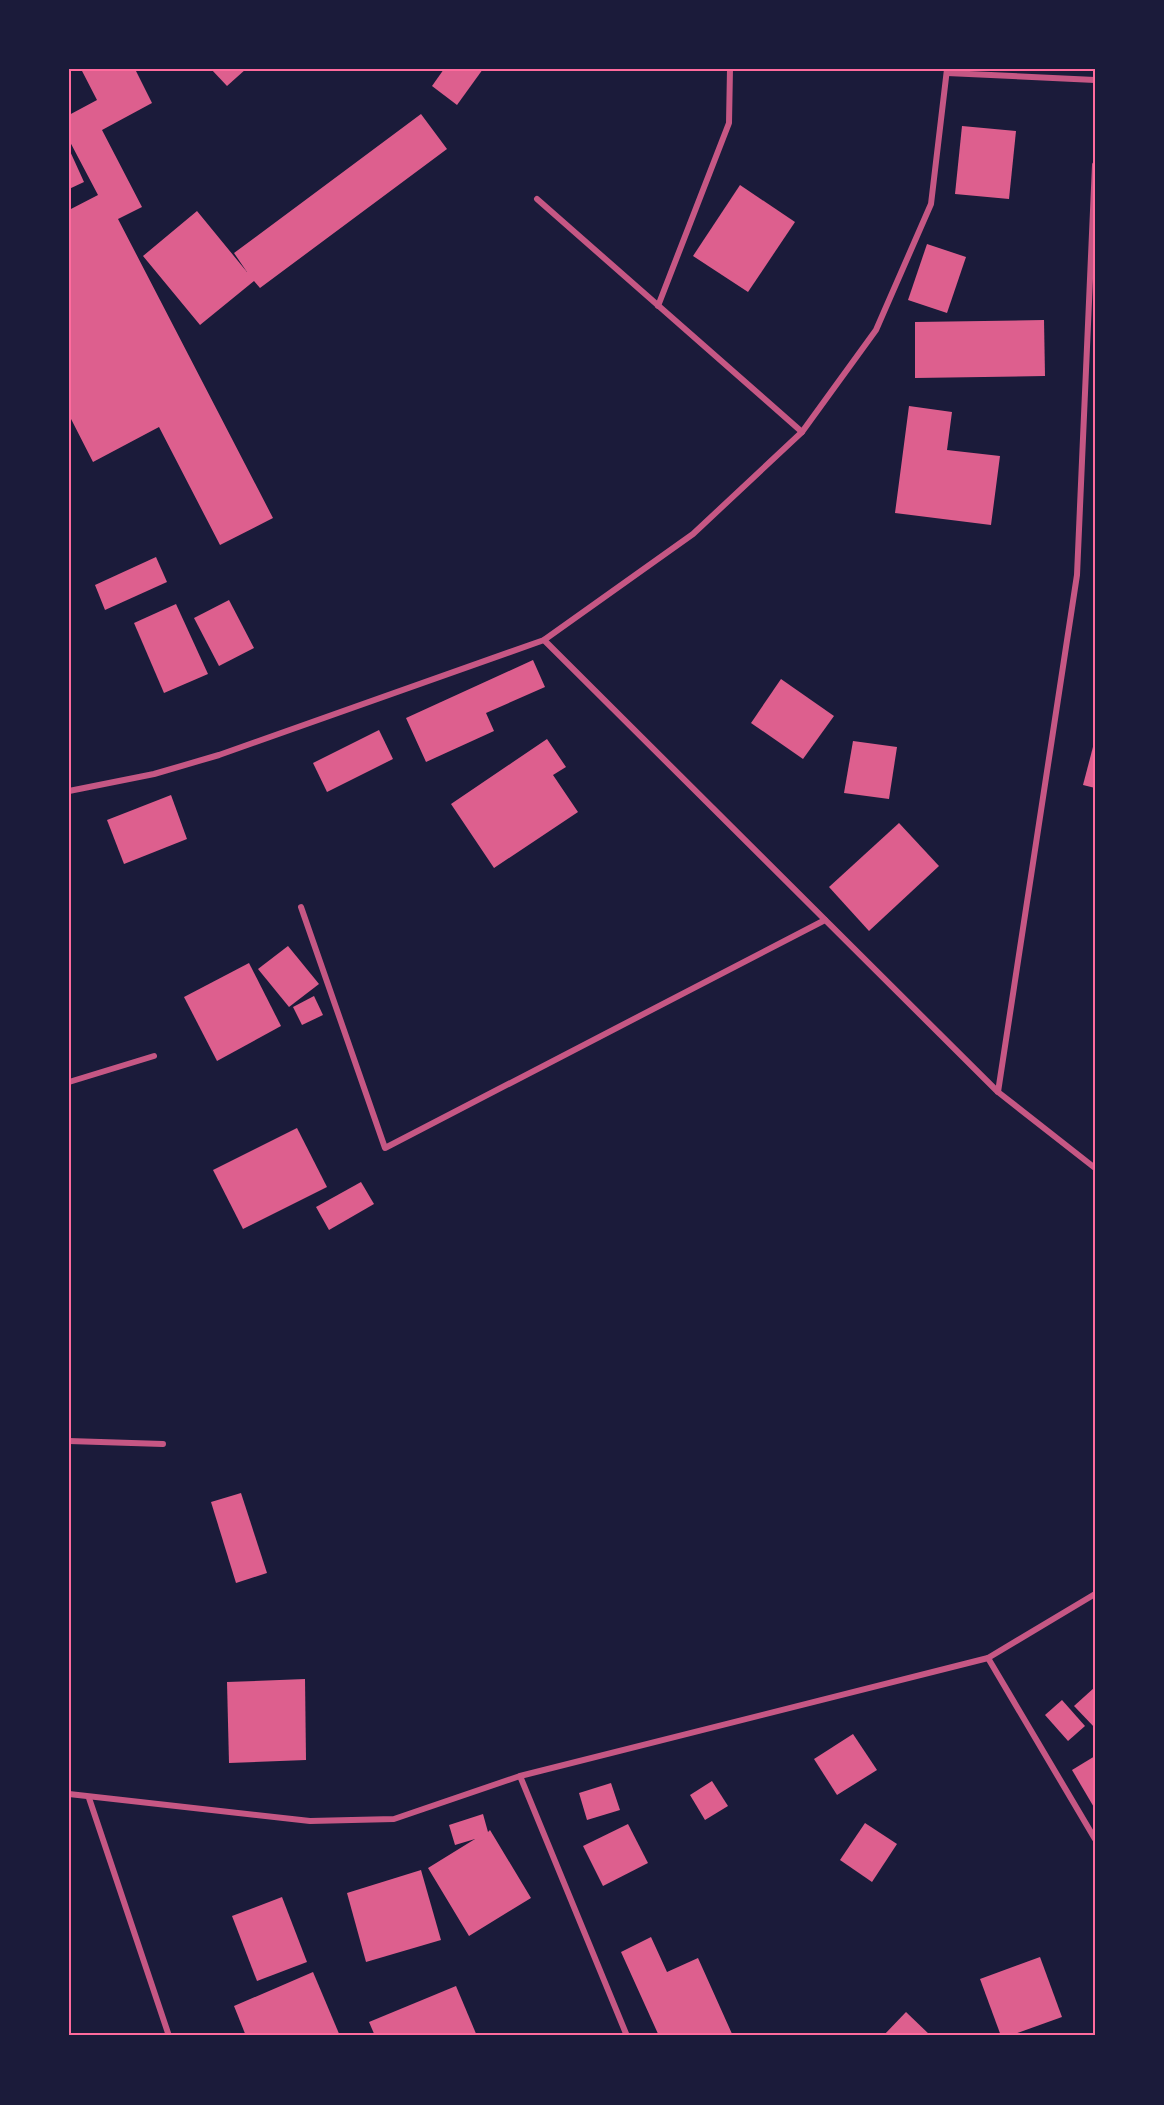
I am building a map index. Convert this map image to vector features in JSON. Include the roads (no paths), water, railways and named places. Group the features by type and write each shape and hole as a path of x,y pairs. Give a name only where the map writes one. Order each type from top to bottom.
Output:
{"street":[{"path":"658,306 729,123 730,69"},
{"path":"69,791 154,774 219,755 544,640 693,534 802,432 876,330 931,204 947,71 1095,80"},
{"path":"998,1092 1077,575 1095,165"},
{"path":"537,199 802,432"},
{"path":"544,640 998,1092 1095,1168"},
{"path":"301,907 385,1148 825,920"},
{"path":"69,1082 154,1056"},
{"path":"69,1441 164,1444"},
{"path":"69,1794 310,1821 394,1819 520,1776 988,1658 1095,1594"},
{"path":"988,1658 1095,1839"},
{"path":"520,1776 627,2036"},
{"path":"89,1798 169,2036"}]}
